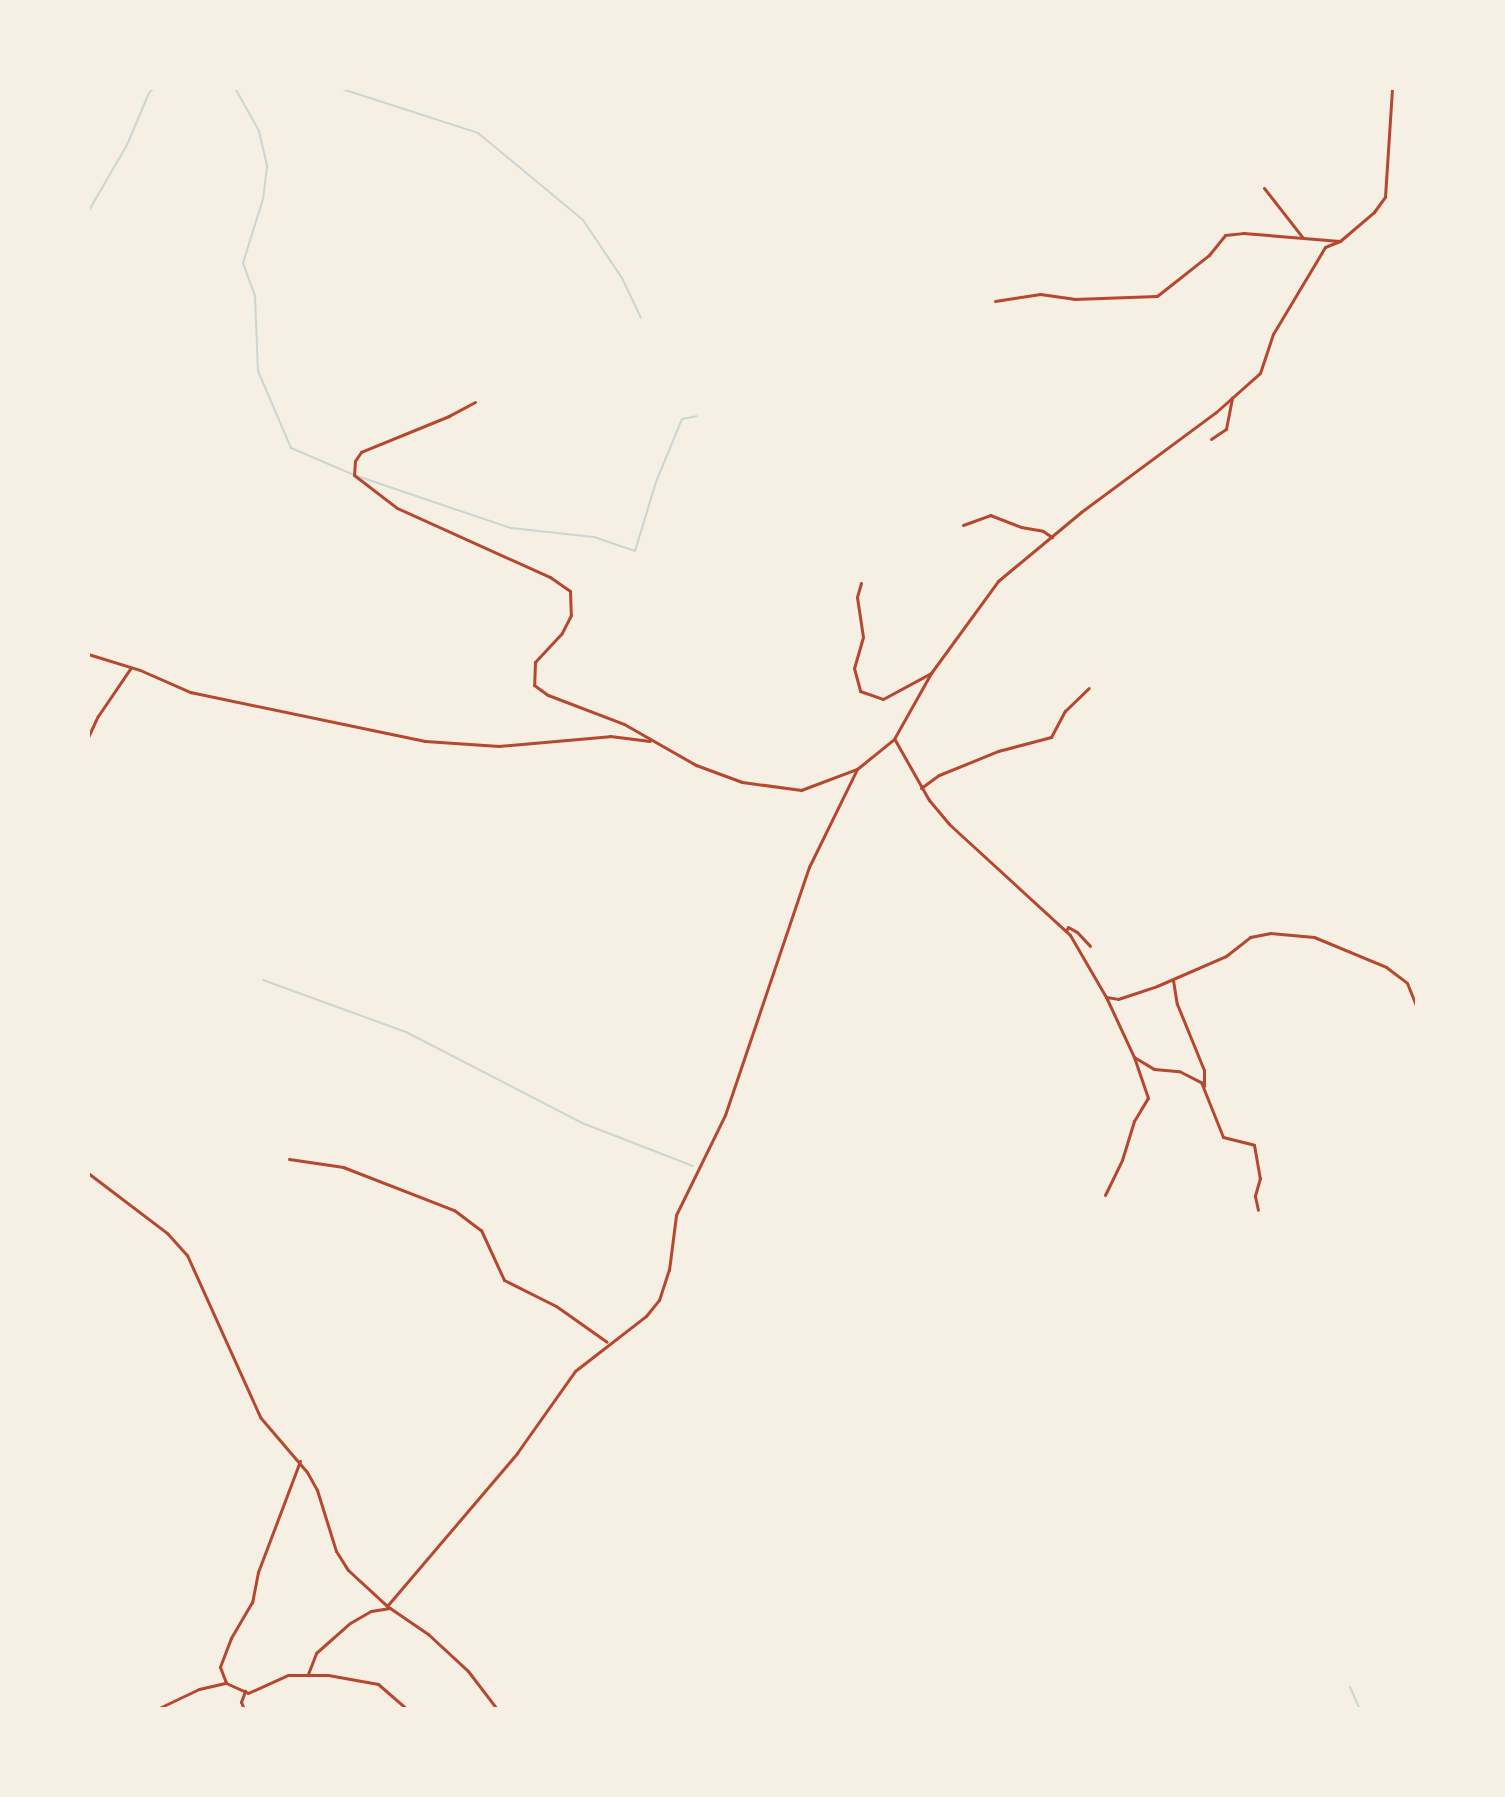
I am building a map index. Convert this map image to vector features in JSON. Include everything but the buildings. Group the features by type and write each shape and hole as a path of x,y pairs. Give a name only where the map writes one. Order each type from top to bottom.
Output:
{"street":[{"path":"475,402 361,452 353,468 355,478 397,508 473,540 564,585 572,598 571,615 562,633 535,662 534,685 548,695 624,724 720,777 779,789 801,790 821,785 857,769 894,739 931,673 998,581 1260,373 1273,334 1325,247 1340,241 1374,212 1385,197 1392,88"},
{"path":"1264,188 1303,238"},
{"path":"995,301 1040,294 1074,299 1157,296 1209,255 1225,235 1243,233 1340,241"},
{"path":"1211,439 1226,429 1232,398"},
{"path":"963,525 990,515 1021,527 1043,531 1052,537"},
{"path":"861,583 857,597 863,637 854,668 860,691 883,699 931,673"},
{"path":"88,654 199,694 425,741 499,746 610,736 654,742"},
{"path":"88,737 98,716 131,668"},
{"path":"921,788 939,775 998,751 1051,737 1065,711 1089,688"},
{"path":"894,739 921,788 949,824 1066,931 1106,997 1134,1057 1148,1098 1134,1121 1122,1160 1105,1195"},
{"path":"387,1606 517,1453 575,1371 607,1342 646,1316 665,1287 676,1215 725,1115 809,867 857,769"},
{"path":"1066,931 1068,927 1077,932 1090,946"},
{"path":"1106,997 1130,996 1226,956 1259,933 1289,934 1325,941 1386,967 1407,983 1417,1008"},
{"path":"1173,978 1177,1004 1204,1070 1204,1086 1223,1137 1254,1145 1257,1151 1259,1184 1255,1196 1258,1210"},
{"path":"1134,1057 1154,1069 1179,1071 1204,1086"},
{"path":"289,1159 343,1167 454,1210 481,1230 504,1280 556,1306 607,1342"},
{"path":"88,1173 181,1245 260,1417 274,1437 300,1461 317,1490 336,1551 348,1570 387,1606 393,1607 468,1671 497,1709"},
{"path":"226,1683 220,1667 231,1638 252,1602 258,1572 300,1461"},
{"path":"308,1674 316,1653 350,1623 371,1611 393,1607"},
{"path":"157,1709 199,1689 226,1683 245,1691 288,1675 308,1674 378,1684 407,1709"},
{"path":"244,1709 241,1702 245,1691"}],"waterway":[{"path":"88,212 127,145 154,88"},
{"path":"235,88 259,131 267,167 263,199 243,263 255,296 258,371 291,448 354,475 511,528 594,537 635,551 656,482 682,419 697,416"},
{"path":"339,88 478,133 583,220 622,278 641,318"},
{"path":"263,980 406,1032 582,1123 693,1166"},
{"path":"1350,1687 1360,1709"}]}
